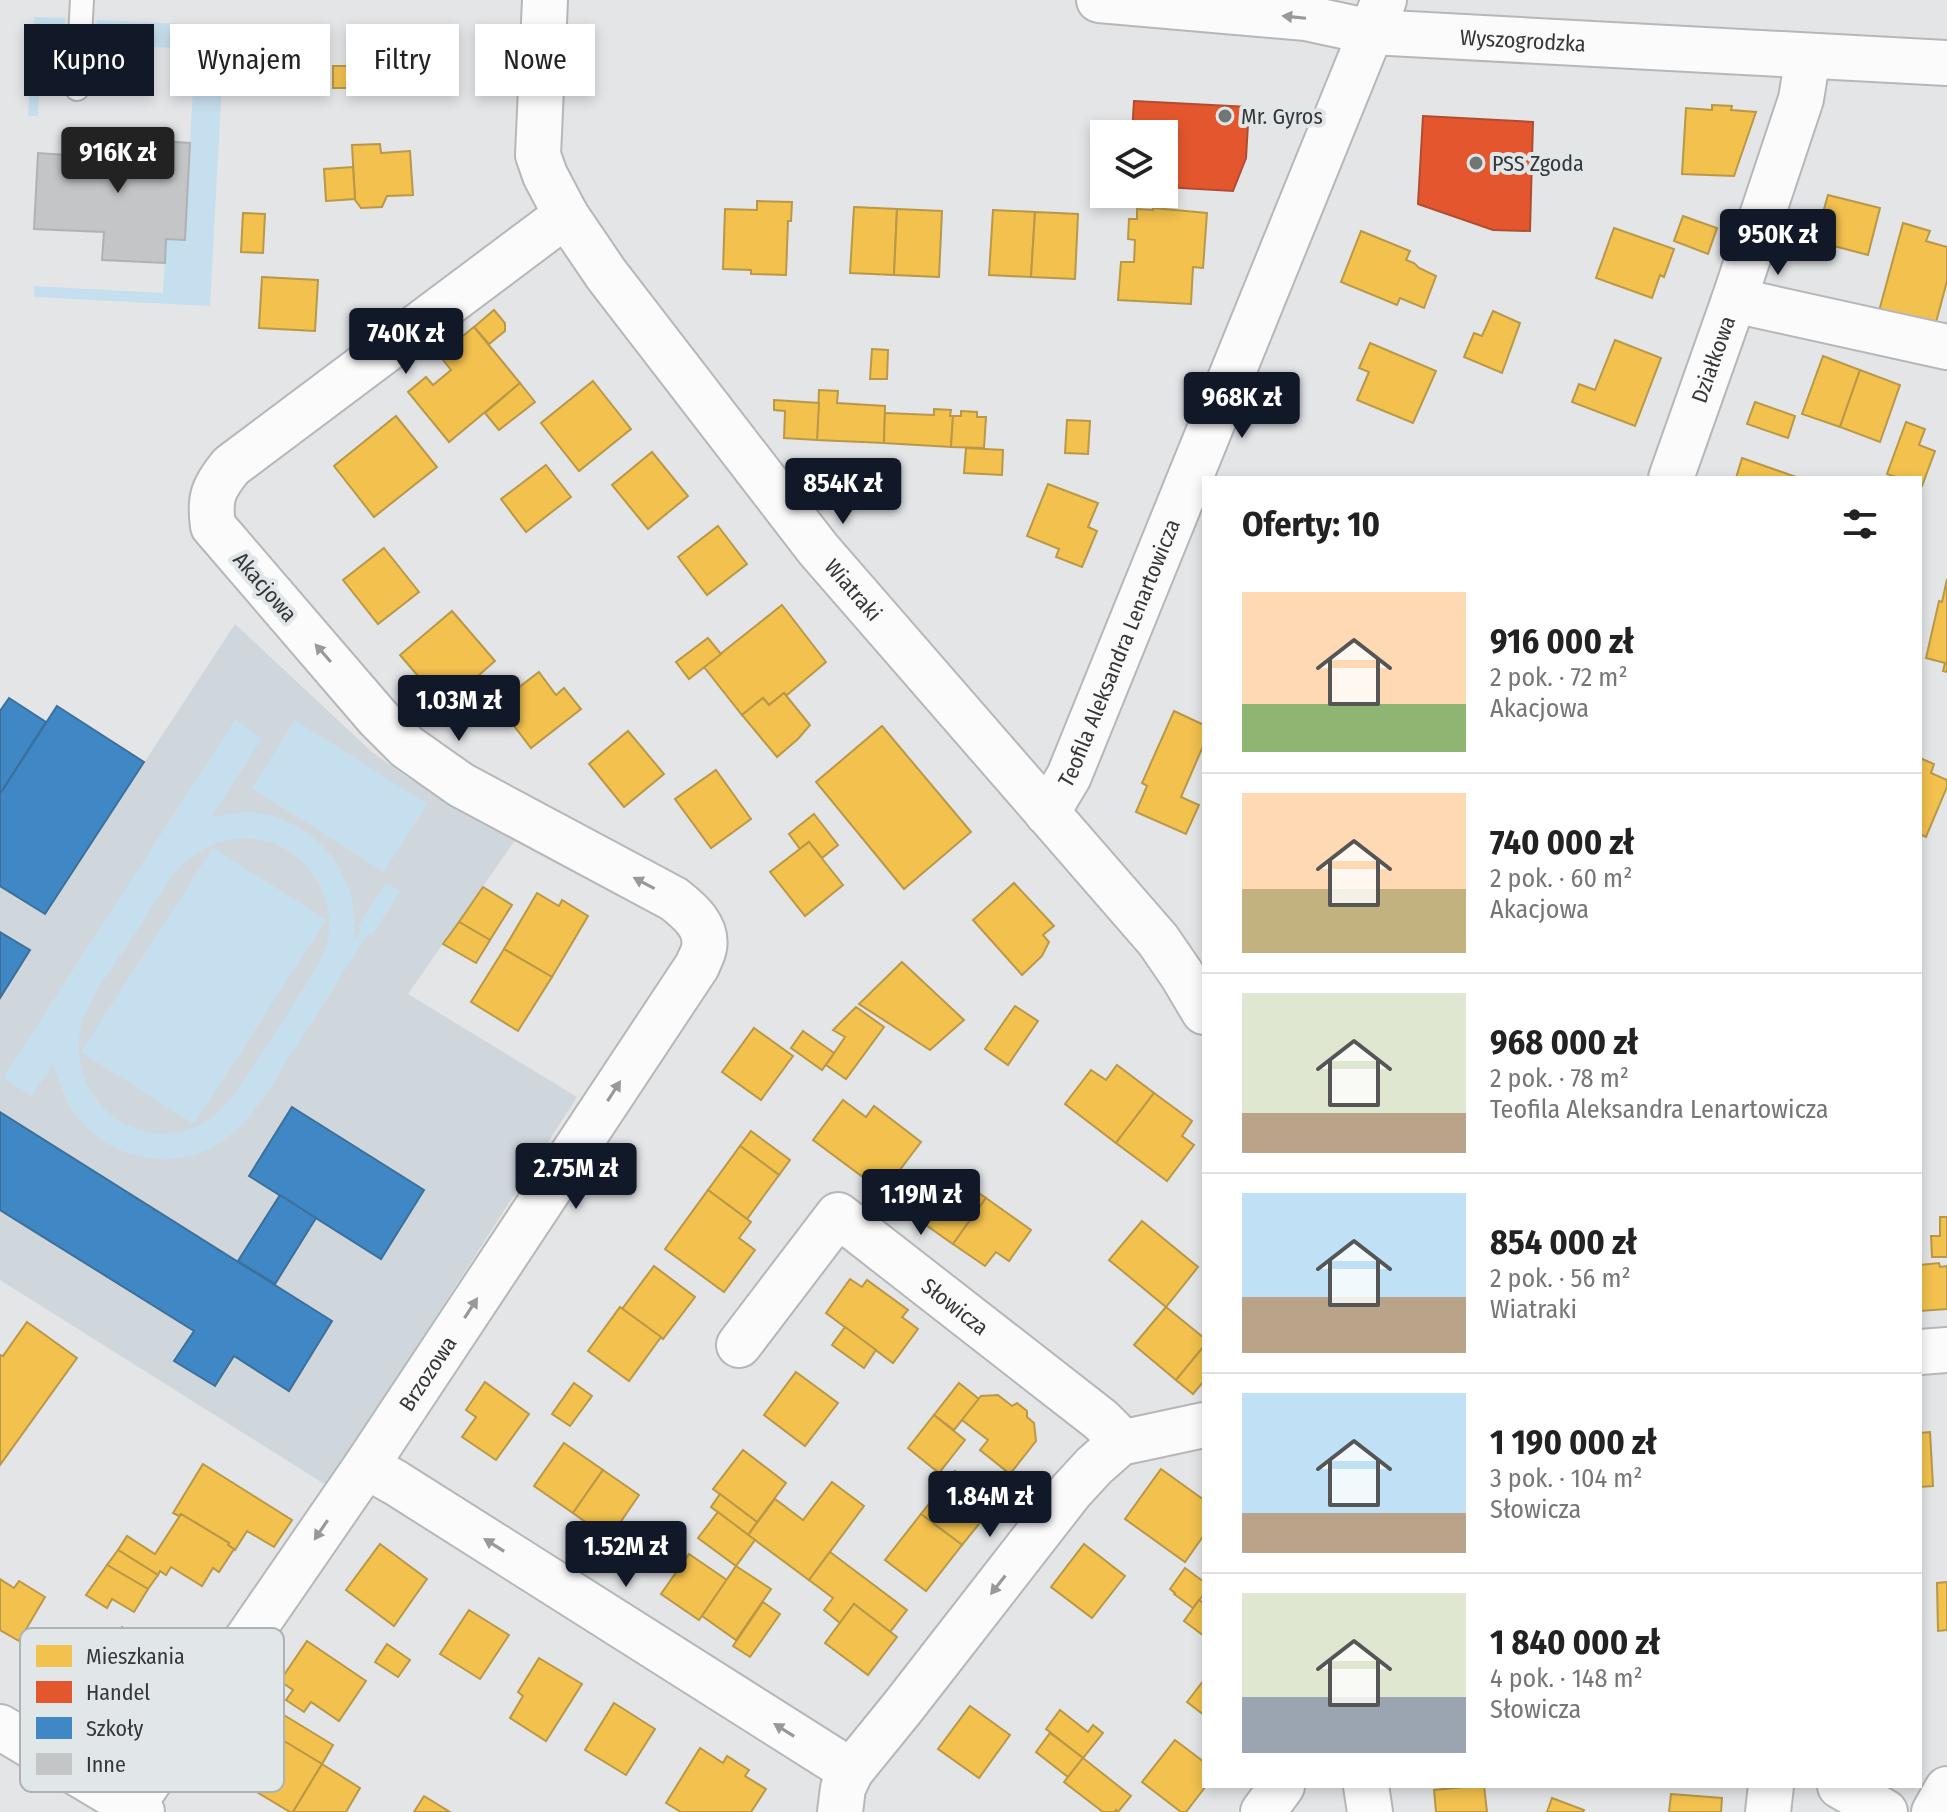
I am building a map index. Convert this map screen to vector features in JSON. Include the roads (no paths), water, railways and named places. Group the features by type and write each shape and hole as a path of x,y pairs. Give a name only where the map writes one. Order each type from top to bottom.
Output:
{"street":[{"name":"Wiatraki","path":"545,0 538,155 566,215 606,274 818,549 1158,940 1202,1009"},
{"name":"Wyszogrodzka","path":"1088,5 1306,18 1377,16 1808,56 1947,63"},
{"name":"Teofila Aleksandra Lenartowicza","path":"1047,813 1069,776 1377,16"},
{"name":"Działkowa","path":"1672,476 1801,99 1808,56"},
{"name":"Akacjowa","path":"566,215 231,466 216,484 210,505 213,526 378,718 407,747 484,798 674,899 692,914 703,931"},
{"path":"1734,300 1947,347"},
{"name":"Brzozowa","path":"258,1628 697,966 704,948 703,931"},
{"name":"Słowicza","path":"739,1345 838,1215 1101,1420 1120,1443"},
{"path":"1922,1352 1947,1350"},
{"path":"840,1812 843,1788 851,1771 1071,1491 1094,1466 1120,1443 1202,1425"},
{"path":"366,1466 851,1771"},
{"path":"0,1727 20,1739"},
{"path":"1263,1812 1281,1788"},
{"path":"1366,1788 1370,1812"},
{"path":"1768,1812 1771,1788"},
{"path":"1843,1788 1885,1812"},
{"path":"1934,1812 1947,1789"},
{"path":"109,1792 137,1809"},
{"name":"Brzozowa","path":"137,1809 148,1792"}],"lane":[{"path":"81,24 82,0"}],"place":[{"name":"Mr. Gyros","path":"1225,116"},
{"name":"PSS Zgoda","path":"1476,163"}]}
